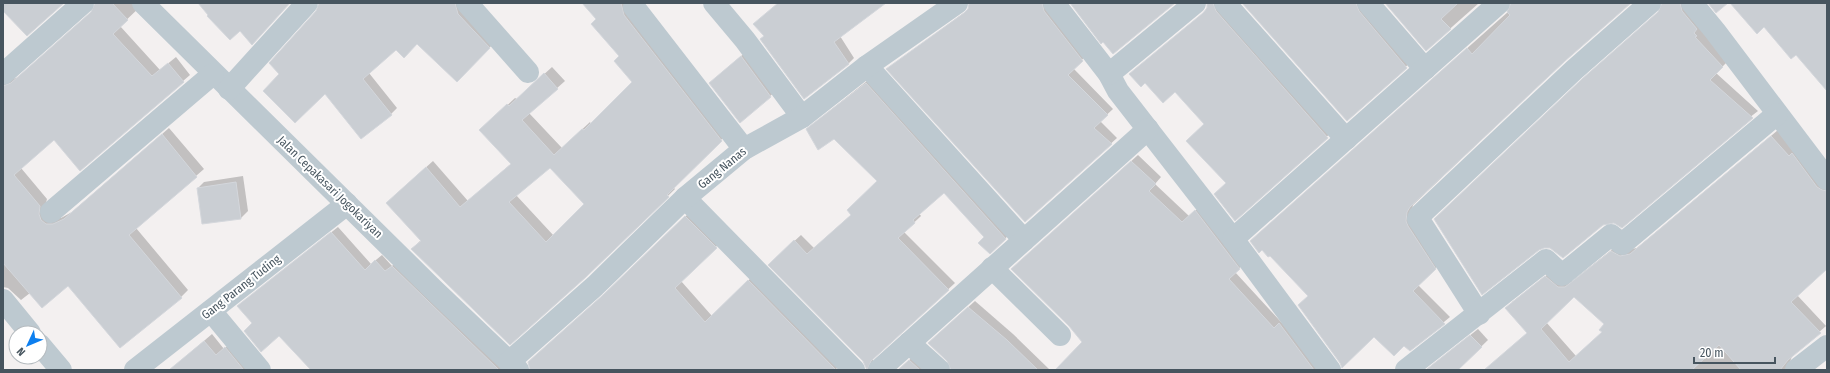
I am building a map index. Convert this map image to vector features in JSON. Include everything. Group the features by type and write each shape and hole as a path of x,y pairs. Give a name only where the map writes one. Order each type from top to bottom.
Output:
{"street":[{"path":"3,74 83,3"},
{"name":"Jalan Cepakasari Jogokariyan","path":"143,3 213,74 514,366"},
{"path":"229,89 308,3"},
{"path":"467,3 528,72"},
{"path":"714,3 746,40 802,117"},
{"name":"Gang Nanas","path":"514,366 685,198 744,149 802,117 867,66 957,3"},
{"path":"1054,3 1109,74 1118,91 1233,239 1330,370"},
{"path":"1109,74 1195,3"},
{"path":"1225,3 1346,139"},
{"path":"1368,3 1425,69"},
{"path":"1233,239 1499,3"},
{"path":"1479,314 1418,219 1419,216 1574,70 1650,3"},
{"path":"1692,3 1715,31 1827,179"},
{"path":"634,7 744,149"},
{"path":"867,66 1024,240"},
{"path":"51,212 213,74"},
{"path":"1406,370 1546,260 1562,275 1611,235 1622,244 1778,114"},
{"path":"879,370 1148,129"},
{"path":"685,198 854,370"},
{"name":"Gang Parang Tuding","path":"135,370 347,204"},
{"path":"992,268 1060,335"},
{"path":"3,300 23,325"},
{"path":"211,311 260,370"},
{"path":"909,343 939,370"},
{"path":"1796,370 1827,346"},
{"path":"48,355 61,370"}],"building":[{"path":"3,3 64,3 27,36 3,11"},
{"path":"95,3 112,3 128,20 113,34 152,76 168,63 184,82 80,171 54,140 14,175 40,206 39,214 41,220 46,224 53,224 64,219 162,134 197,177 129,235 182,298 120,348 68,286 42,308 3,263 3,86 11,83 91,12"},
{"path":"198,3 290,3 252,45 240,31 230,40 207,16 208,15"},
{"path":"319,3 455,3 458,14 490,48 457,82 417,44 404,58 396,50 363,79 392,115 361,139 325,94 295,123 263,91 279,74 269,63 316,11"},
{"path":"582,3 621,3 624,15 722,141 667,195 669,197 586,277 510,345 411,249 421,241 386,203 426,167 460,207 511,164 479,130 507,104 509,106 544,73 558,89 522,120 554,155 582,129 584,130 632,82 614,61 619,56 591,24 596,19","holes":["550,168 584,204 546,242 509,202"]},
{"path":"778,3 886,3 834,42 849,64 804,99 760,39 764,36 753,24"},
{"path":"969,3 1042,3 1044,11 1083,61 1068,75 1108,115 1094,128 1112,144 1025,222 886,69 964,13 968,9"},
{"path":"1070,3 1175,3 1113,54 1103,42 1101,44"},
{"path":"1207,3 1213,3 1216,11 1328,138 1235,221 1214,194 1226,183 1186,141 1204,124 1175,92 1163,103 1145,83 1141,87 1129,74 1203,13 1207,8"},
{"path":"1242,3 1356,3 1359,11 1407,68 1347,121"},
{"path":"1385,3 1458,3 1441,19 1451,29 1426,51"},
{"path":"1511,3 1631,3 1565,61 1410,207 1407,212 1406,221 1408,226 1436,269 1413,291 1445,324 1410,351 1404,346 1394,356 1374,337 1342,368 1340,363 1298,305 1308,296 1270,256 1268,257 1262,250 1259,253 1250,241 1467,48 1472,54 1510,15 1507,12"},
{"path":"1662,3 1680,3 1682,11 1697,29 1694,33 1697,36 1695,37 1723,67 1710,80 1753,118 1622,228 1614,223 1603,225 1563,258 1550,248 1539,250 1482,295 1434,219 1582,79 1658,12"},
{"path":"1708,3 1728,3 1716,13"},
{"path":"1730,3 1827,3 1827,91 1796,55 1791,59 1764,27 1757,34"},
{"path":"741,56 771,97 740,123 709,83"},
{"path":"866,83 1006,239 990,254 978,243 984,237 944,193 913,220 915,223 898,238 949,290 871,361 867,370 863,361 768,265 794,240 807,254 851,215 847,210 877,181 834,139 818,150 806,129"},
{"path":"1771,136 1789,156 1792,153 1817,187 1827,191 1827,269 1791,302 1821,333 1788,360 1780,370 1741,370 1719,345 1692,370 1484,370 1527,333 1505,308 1545,276 1558,287 1565,287 1611,251 1620,256 1630,254","holes":["1574,297 1604,324 1599,330 1602,332 1569,362 1541,329"]},
{"path":"1131,161 1156,184 1149,191 1182,222 1195,210 1240,269 1229,279 1274,328 1279,323 1314,370 1055,370 1082,342 1069,326 1011,269"},
{"path":"236,182 241,219 202,224 197,188"},
{"path":"685,216 717,248 675,288 705,322 748,280 836,370 530,370 528,362 603,295"},
{"path":"331,232 365,270 375,260 385,271 392,266 499,370 311,370 279,336 261,352 244,331 252,323 237,306"},
{"path":"968,307 1007,340 1038,370 951,370 947,361 928,343"},
{"path":"1470,335 1482,347 1458,370 1427,369"},
{"path":"204,341 216,355 225,347 243,369 169,370"},
{"path":"909,360 920,370 898,370"}]}
